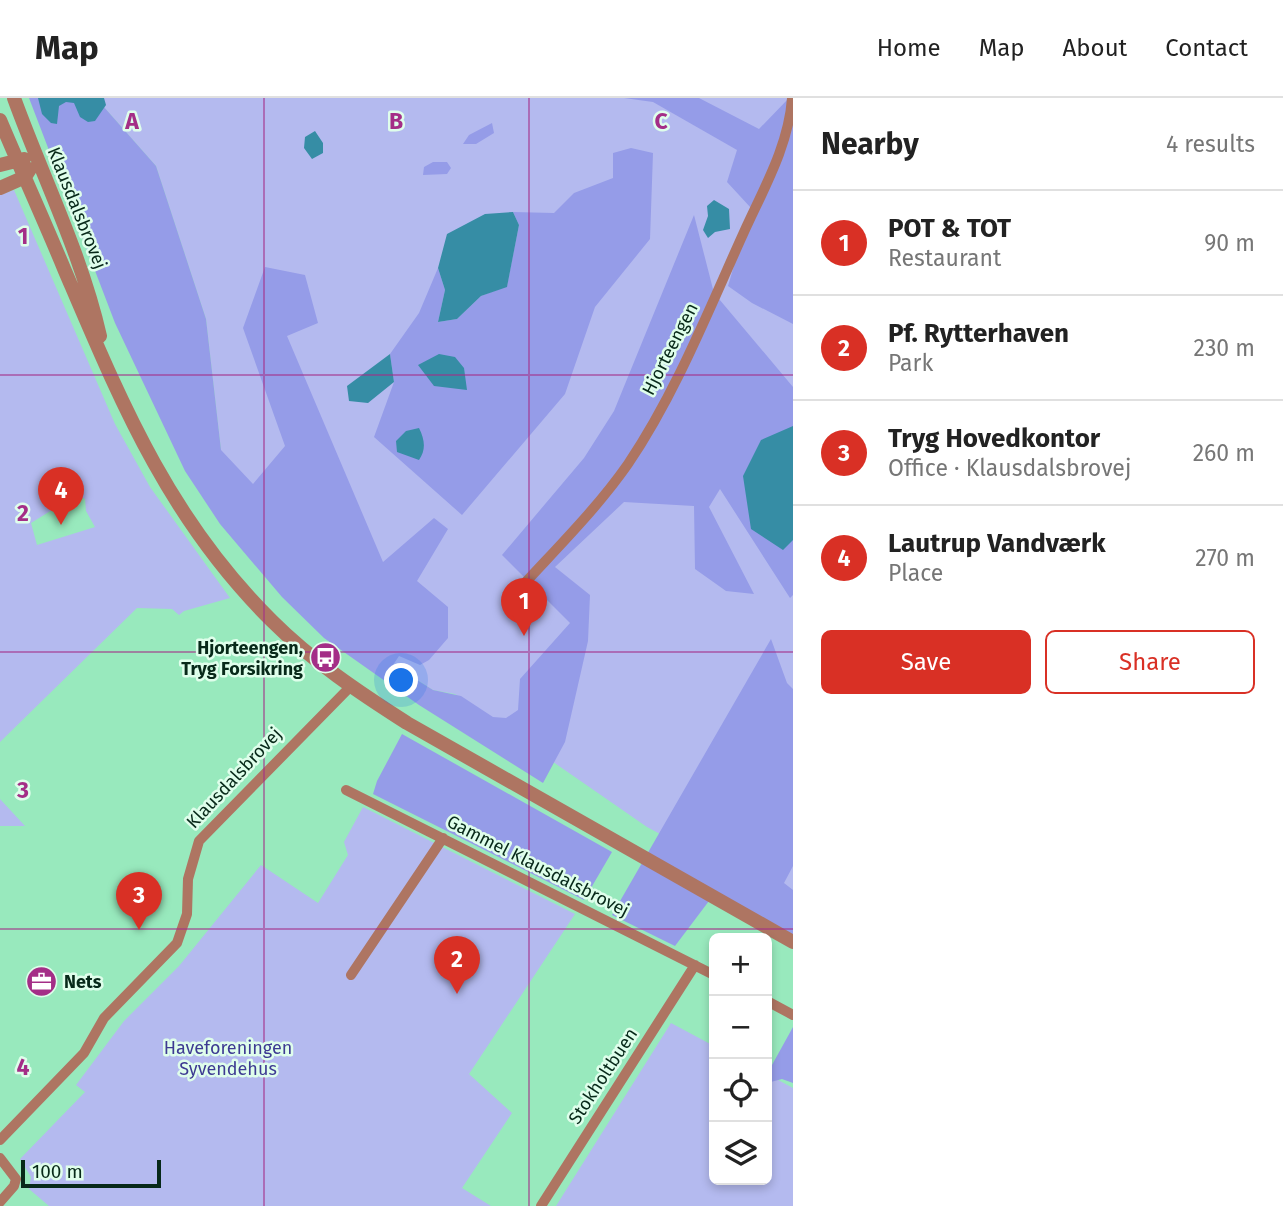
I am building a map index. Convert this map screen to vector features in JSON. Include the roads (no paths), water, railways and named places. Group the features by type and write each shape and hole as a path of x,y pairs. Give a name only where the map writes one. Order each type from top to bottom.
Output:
{"street":[{"name":"Klausdalsbrovej","path":"14,98 36,159 89,286 109,375"},
{"name":"Hjorteengen","path":"524,584 628,464 651,425 713,303 769,175 786,135 792,98"},
{"name":"Klausdalsbrovej","path":"0,120 109,375 158,473 206,546 273,623 351,686 506,782 793,942"},
{"path":"0,165 16,159 36,159"},
{"path":"0,188 25,177 36,159"},
{"name":"Klausdalsbrovej","path":"0,1140 84,1053 104,1018 177,943 187,915 188,879 199,841 351,686"},
{"name":"Gammel Klausdalsbrovej","path":"346,789 709,972"},
{"path":"351,975 443,838"},
{"name":"Stokholtbuen","path":"541,1206 695,965"},
{"path":"772,1004 793,1015"},
{"path":"0,1158 16,1179 14,1186 0,1202"}],"place":[{"name":"Lautrup Vandværk","path":"61,525"},
{"name":"POT & TOT","path":"524,636"},
{"name":"Hjorteengen, Tryg Forsikring","path":"326,658"},
{"name":"Tryg Hovedkontor","path":"139,930"},
{"name":"Nets","path":"41,982"},
{"name":"Pf. Rytterhaven","path":"457,994"}],"park label":[{"name":"Haveforeningen Syvendehus","path":"228,1058"}]}
